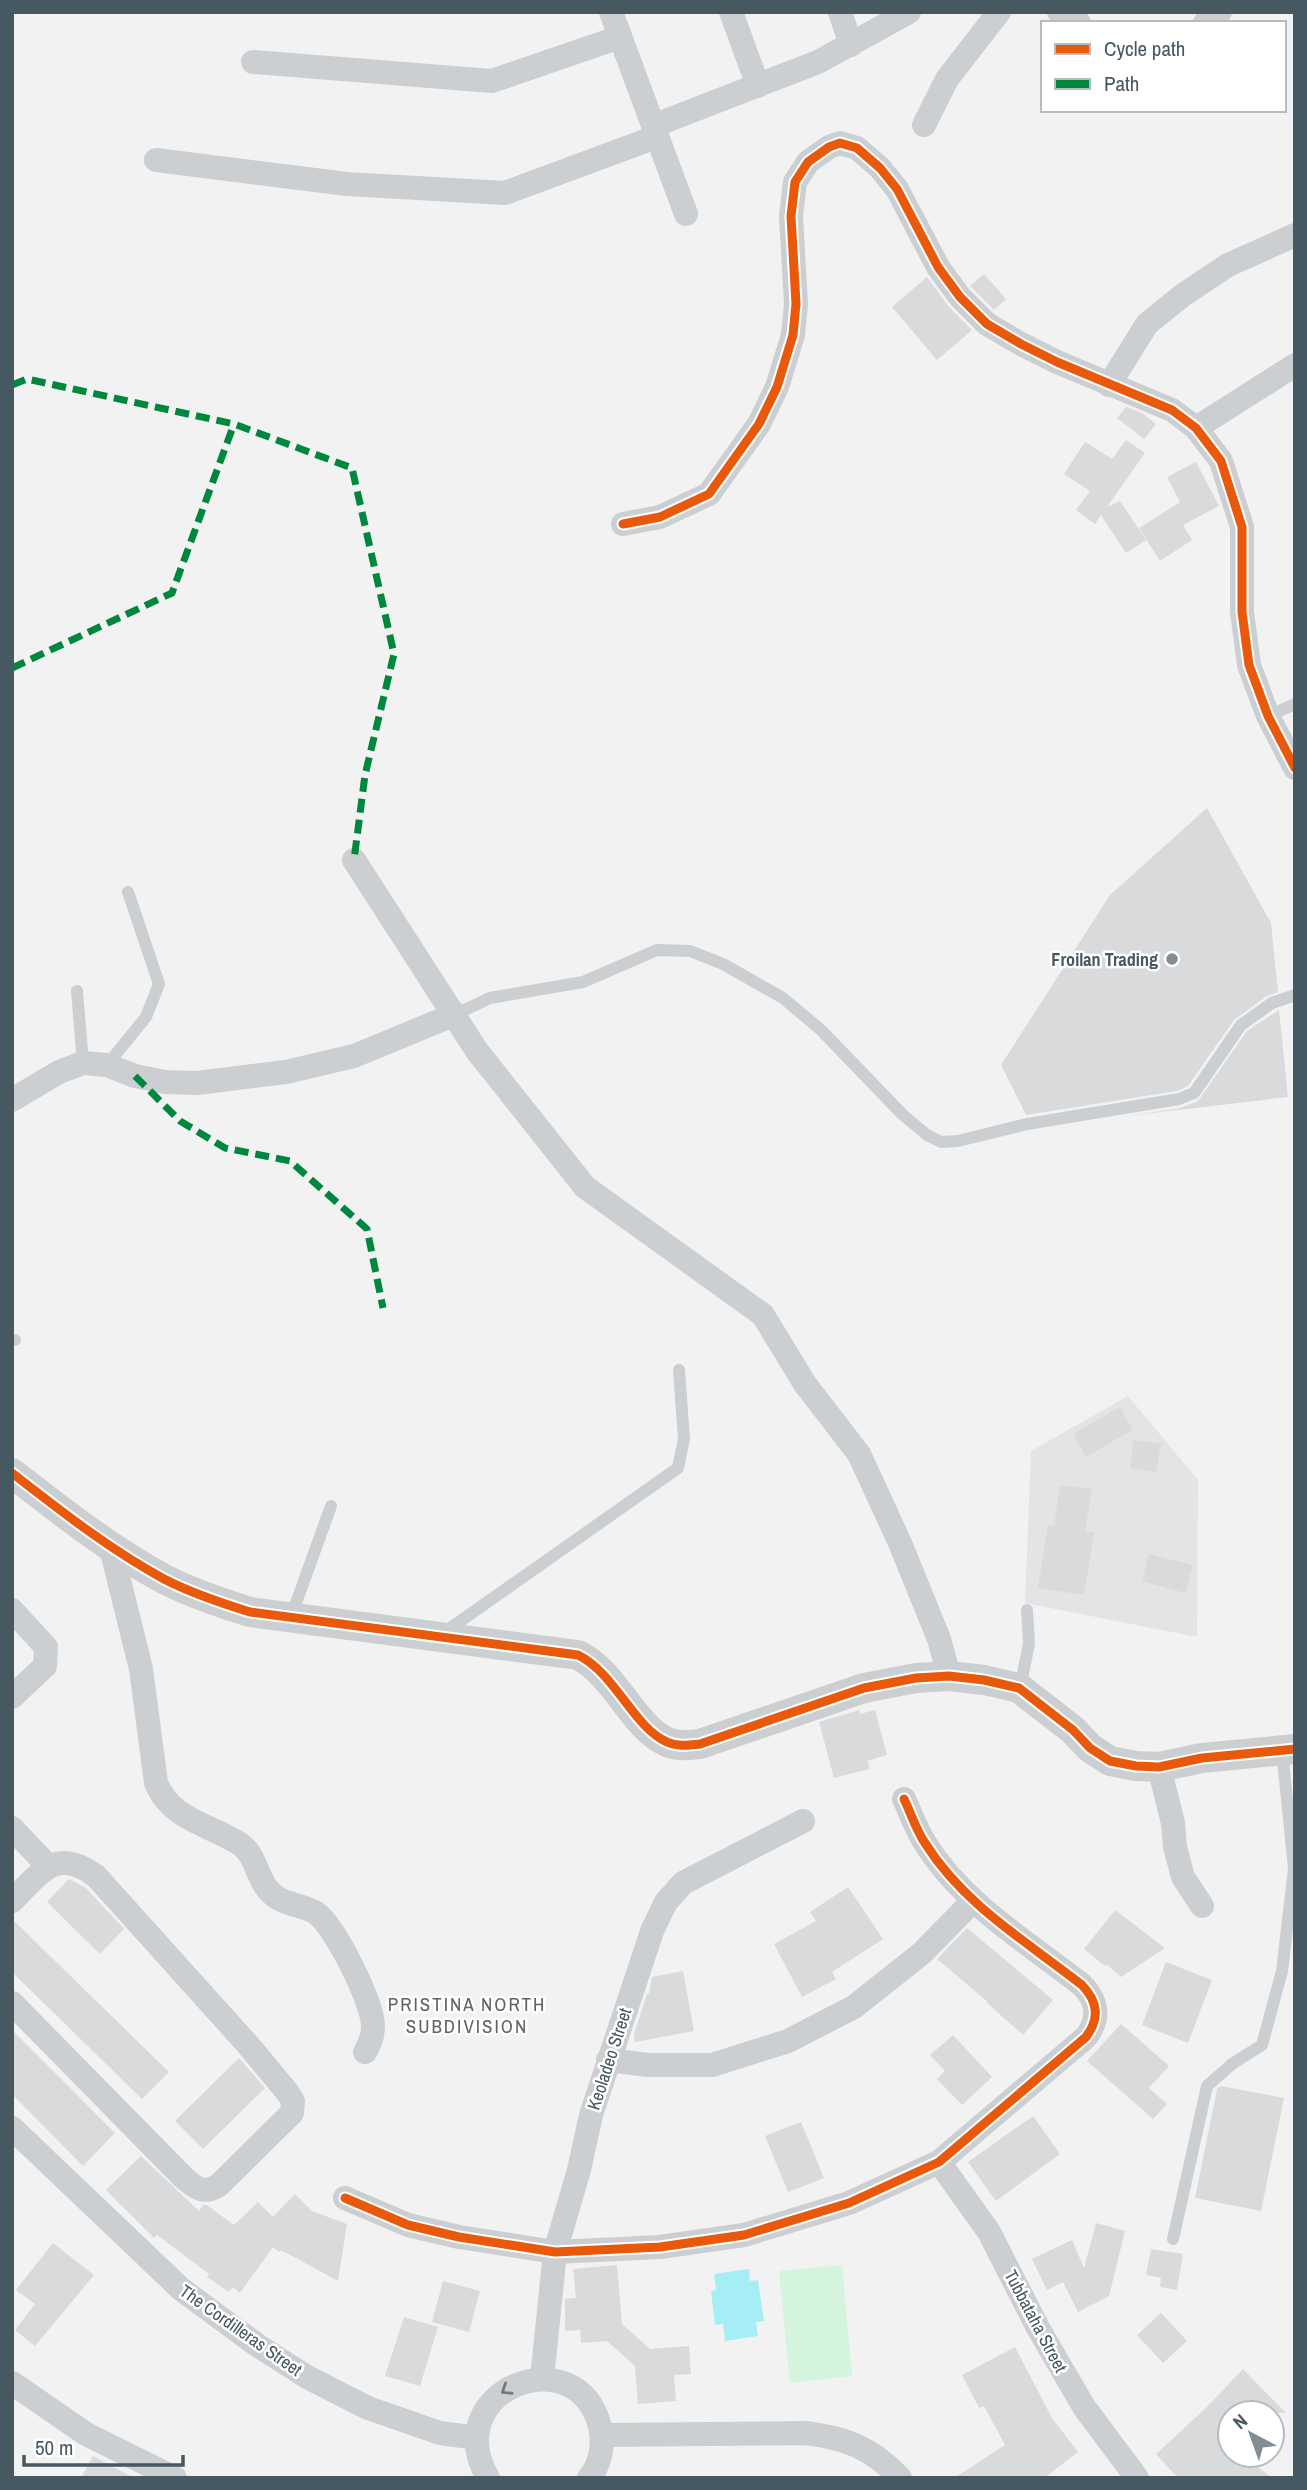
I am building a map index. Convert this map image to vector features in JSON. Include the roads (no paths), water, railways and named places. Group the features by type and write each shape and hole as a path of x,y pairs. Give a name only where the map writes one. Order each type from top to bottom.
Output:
{"street":[{"path":"611,12 686,214"},
{"path":"731,12 758,86"},
{"path":"840,12 851,45"},
{"path":"156,160 347,184 505,193 818,62 909,12"},
{"path":"924,125 947,79 999,12"},
{"path":"1059,12 1075,21"},
{"path":"253,62 492,81 620,37"},
{"path":"623,524 660,517 709,494 759,424 777,387 793,335 796,304 791,216 795,182 808,162 840,143 857,148 880,168 897,189 938,267 960,297 987,324 1021,345 1172,410 1196,428 1221,461 1242,527 1242,612 1248,665 1268,716 1295,768"},
{"path":"1109,385 1147,324 1183,295 1228,265 1295,235"},
{"path":"1196,428 1295,365"},
{"path":"354,860 456,1014 477,1051 585,1187 762,1315 805,1384 859,1454 930,1615 949,1676"},
{"path":"12,1100 49,1078 95,1064 164,1082 197,1083 241,1079 354,1056 456,1014"},
{"path":"12,1473 111,1548 166,1580 214,1601 250,1612 578,1655 590,1660 603,1673 650,1729 666,1742 680,1746 700,1744 864,1688 916,1678 949,1676 984,1680 1020,1689 1073,1730 1090,1748 1110,1760 1136,1766 1159,1767 1202,1758 1288,1749"},
{"path":"111,1548 141,1669 156,1783 160,1794 170,1808 243,1846 255,1863 260,1879 275,1897 315,1912 327,1923 357,1976 371,2010 372,2040 366,2052"},
{"path":"12,1610 46,1647 46,1666 12,1697"},
{"path":"1159,1767 1183,1877 1202,1906"},
{"path":"345,2199 408,2225 458,2237 555,2252 660,2247 744,2235 849,2203 939,2162 1086,2037 1093,2026 1097,2011 1092,1995 1082,1985 973,1901 946,1872 923,1842 904,1799"},
{"name":"Keoladeo Street","path":"542,2379 555,2252 579,2170 591,2115 652,1931 666,1902 683,1883 803,1821"},
{"path":"12,1828 48,1866"},
{"path":"12,1901 48,1866 72,1863 96,1876 288,2093 293,2101 292,2113 213,2190 198,2189 183,2177 12,2003"},
{"path":"608,2060 648,2065 712,2065 788,2041 854,2007 922,1953 973,1901"},
{"name":"The Cordilleras Street","path":"12,2128 181,2289 257,2345 307,2377 368,2408 440,2433 477,2438"},
{"name":"Tubbataha Street","path":"939,2162 989,2232 1038,2328 1084,2407 1137,2478"},
{"path":"488,2478 478,2453 477,2438 483,2415 497,2395 510,2386 526,2380 542,2379 570,2387 592,2407 602,2435 601,2455 589,2478"},
{"path":"12,2382 86,2434 175,2478"},
{"path":"602,2435 806,2432 835,2437 860,2446 884,2461 900,2478"}],"lane":[{"path":"1268,716 1295,704"},
{"path":"77,991 95,1064 146,1017 159,984 128,892"},
{"path":"456,1014 490,998 583,982 657,950 690,951 723,964 783,998 821,1030 903,1115 927,1135 941,1142 958,1141 1027,1124 1179,1099 1195,1093 1241,1025 1272,1003 1295,995"},
{"path":"439,1636 678,1468 684,1439 679,1370"},
{"path":"291,1618 331,1506"},
{"path":"1020,1689 1029,1644 1027,1609"},
{"path":"1173,2239 1207,2086 1232,2064 1262,2045 1283,1970 1294,1869 1288,1749"}],"water":[{"path":"749,2269 750,2281 758,2280 764,2321 756,2322 758,2336 725,2341 723,2324 715,2325 711,2291 716,2290 714,2274"}],"place":[{"name":"Froilan Trading","path":"1172,959"}],"district":[{"name":"PRISTINA NORTH SUBDIVISION","path":"467,2015"}]}
